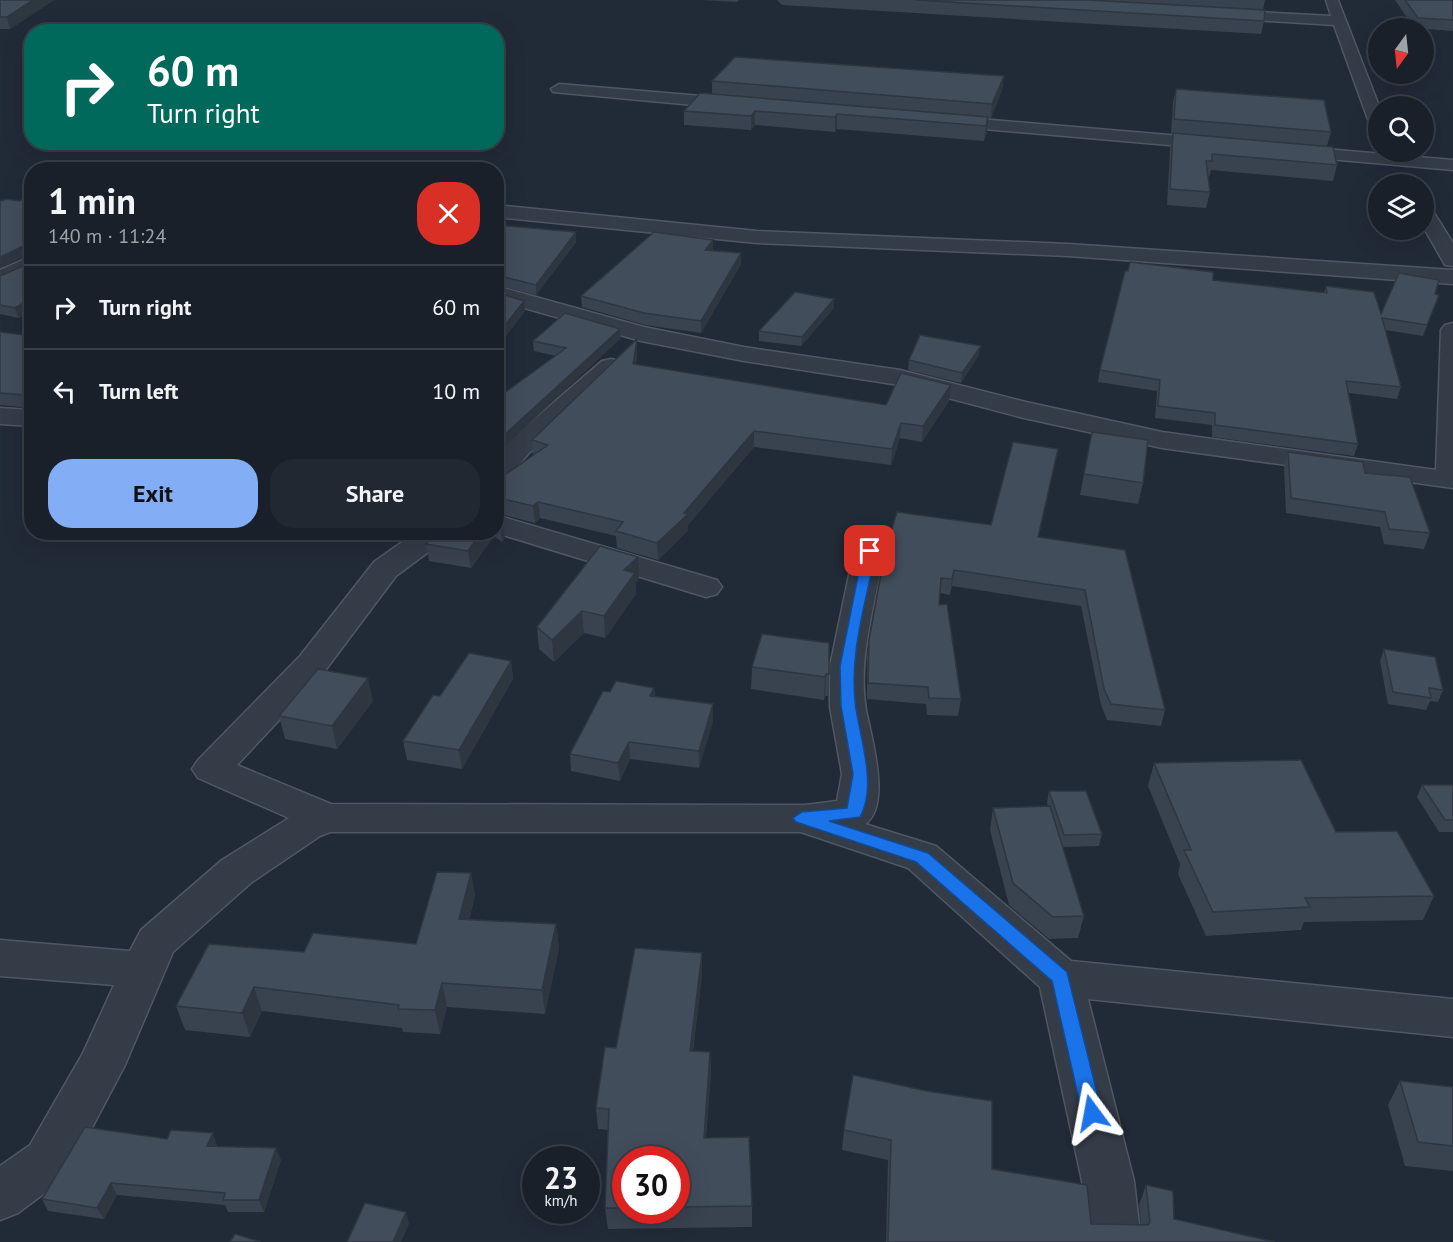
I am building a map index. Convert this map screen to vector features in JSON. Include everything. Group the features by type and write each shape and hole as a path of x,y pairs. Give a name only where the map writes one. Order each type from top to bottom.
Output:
{"street":[{"path":"1332,0 1368,98"},
{"path":"1200,13 1340,21"},
{"path":"560,89 759,106"},
{"path":"923,119 1228,145"},
{"path":"1275,149 1368,155"},
{"path":"1432,162 1453,165"},
{"path":"504,212 757,237 1068,250 1453,277"},
{"path":"1434,229 1453,260"},
{"path":"0,278 24,266"},
{"path":"504,295 641,334 744,354 900,378 1024,410 1162,440 1451,482 1453,330"},
{"path":"504,465 518,448 613,364 641,334"},
{"path":"0,416 24,418"},
{"path":"504,526 706,587"},
{"path":"327,818 211,769 312,664 385,569 425,540"},
{"path":"0,1197 48,1161 101,1065 156,942 237,871 306,826 327,818 802,818 854,813 861,774 848,706 847,666 870,551"},
{"path":"802,818 922,857 1060,978 1453,1018"},
{"path":"0,958 144,970"},
{"path":"1060,978 1108,1181 1114,1242"}],"building":[{"path":"0,0 33,0 7,17 0,17"},
{"path":"916,0 1088,0 1265,10 1264,21"},
{"path":"1405,0 1453,0 1453,20 1418,18"},
{"path":"735,57 1004,76 992,104 712,81"},
{"path":"1176,89 1324,100 1331,132 1174,119"},
{"path":"700,93 988,117 986,126 837,114 835,117 755,111 751,116 684,111"},
{"path":"1173,133 1333,147 1337,165 1212,154 1212,161 1206,161 1210,192 1170,189"},
{"path":"6,199 19,201 24,199 24,246 0,257 0,201"},
{"path":"504,226 576,232 536,285 504,277"},
{"path":"654,232 713,240 705,250 741,253 701,321 644,313 581,296"},
{"path":"1130,262 1213,272 1213,280 1327,293 1326,286 1374,292 1381,314 1399,273 1439,280 1435,294 1439,295 1427,325 1382,318 1401,387 1346,381 1358,444 1215,425 1215,413 1158,406 1160,380 1100,370 1125,271 1128,271"},
{"path":"24,266 24,303 15,308 0,305 0,276"},
{"path":"795,292 834,299 802,337 759,331"},
{"path":"504,295 524,301 504,327"},
{"path":"565,313 620,329 504,435 504,393 566,348 533,341"},
{"path":"0,332 24,335 24,395 0,393"},
{"path":"920,335 981,346 962,373 909,360"},
{"path":"637,339 633,364 886,405 901,373 951,385 923,426 901,423 892,449 754,431 684,513 688,514 657,543 616,531 623,522 538,502 533,506 504,499 504,475 548,445 532,440"},
{"path":"1092,432 1148,440 1143,483 1084,474"},
{"path":"1013,442 1058,449 1038,537 1125,550 1165,710 1111,704 1104,689 1085,590 954,570 952,579 941,578 939,605 947,604 961,699 929,698 928,687 868,683 869,640 885,552 897,512 991,525"},
{"path":"1288,452 1363,462 1365,473 1410,477 1430,533 1389,529 1385,512 1291,498"},
{"path":"430,540 476,540 468,551 426,544"},
{"path":"600,546 638,557 624,570 635,573 604,616 582,611 552,640 537,627"},
{"path":"762,634 829,643 829,674 825,677 752,667"},
{"path":"1384,649 1435,657 1443,690 1429,688 1431,698 1393,692"},
{"path":"469,653 511,661 459,750 403,741 433,695 440,696"},
{"path":"318,669 368,678 332,726 279,716"},
{"path":"616,681 654,688 650,696 713,704 699,751 629,742 618,763 570,754 603,691 610,692"},
{"path":"1301,760 1336,832 1397,831 1434,896 1305,898 1310,907 1213,912 1184,850 1191,850 1154,763"},
{"path":"1422,785 1453,785 1453,820 1445,820"},
{"path":"1049,791 1086,791 1102,834 1064,835"},
{"path":"1050,806 1084,916 1053,917 1013,883 993,808"},
{"path":"437,872 471,873 459,919 556,924 542,990 442,983 435,1010 398,1009 399,1005 254,987 242,1013 176,1006 209,944 304,952 313,933 416,944"},
{"path":"635,948 702,953 690,1051 710,1052 704,1138 749,1137 752,1206 690,1207 690,1146 612,1146 612,1208 605,1208 609,1109 596,1108 605,1047 616,1048"},
{"path":"853,1075 927,1091 992,1101 992,1169 1087,1185 1091,1224 1148,1225 1150,1222 1146,1185 1173,1191 1174,1219 1275,1242 888,1242 891,1140 844,1130"},
{"path":"1400,1081 1453,1087 1453,1146 1418,1142"},
{"path":"85,1127 167,1139 171,1130 213,1133 207,1146 276,1148 259,1200 223,1200 225,1193 111,1183 97,1208 42,1199"},
{"path":"365,1203 406,1212 393,1242 347,1242"},
{"path":"235,1234 261,1242 230,1242"}],"route":[{"path":"870,551 847,666 848,706 861,774 854,813 802,818 922,857 1060,978 1092,1113"}]}
